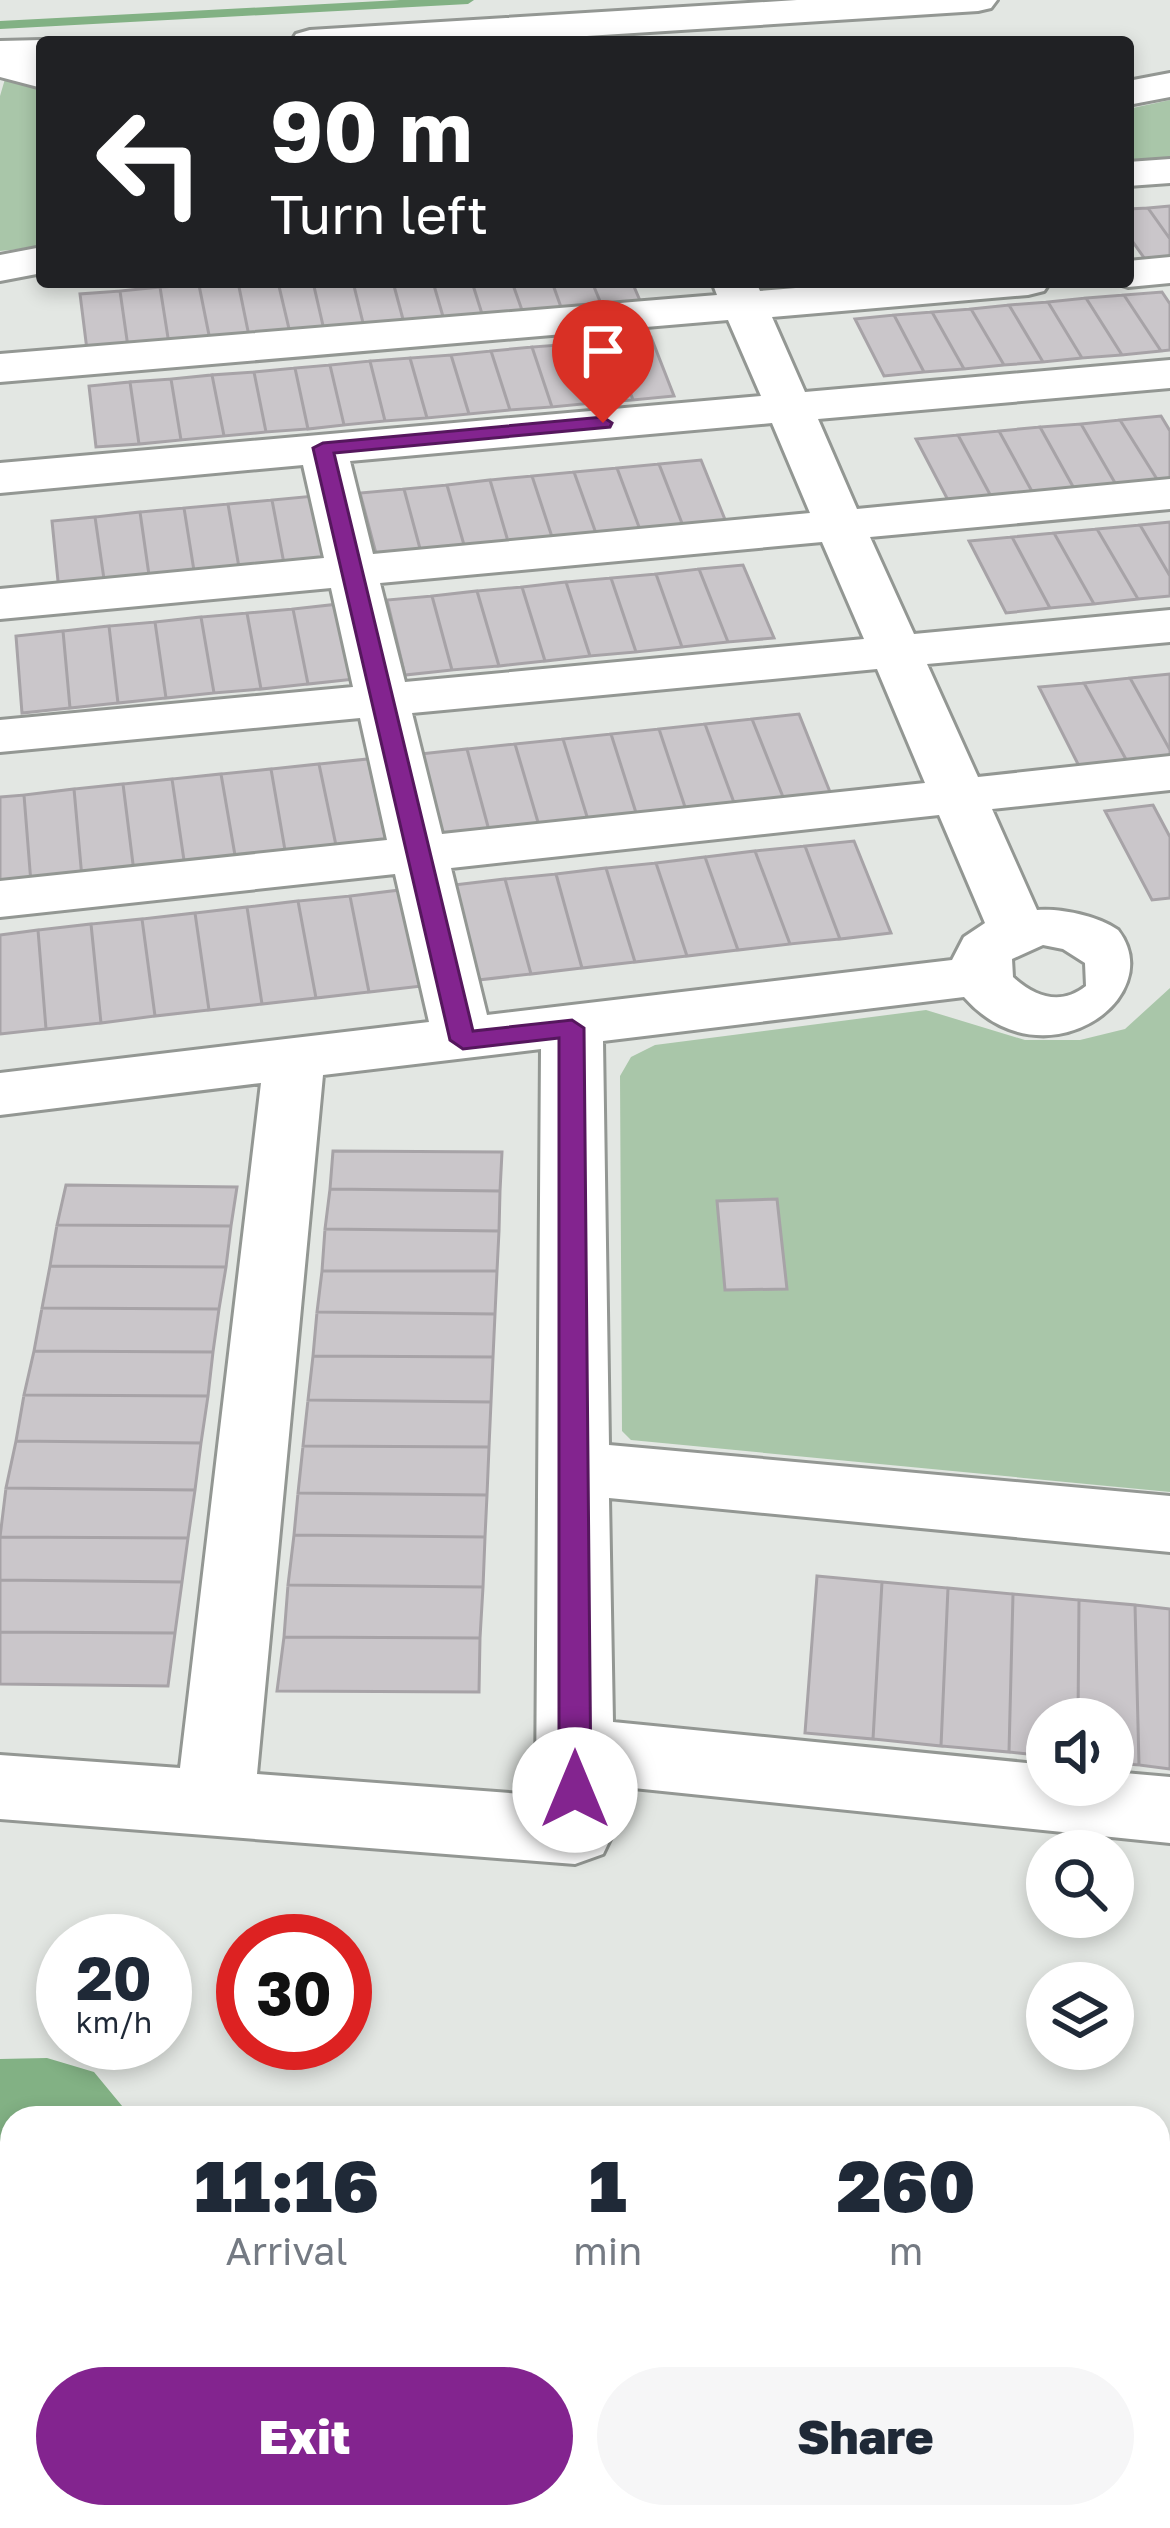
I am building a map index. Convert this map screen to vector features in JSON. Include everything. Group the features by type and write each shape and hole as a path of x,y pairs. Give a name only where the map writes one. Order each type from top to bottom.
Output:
{"street":[{"path":"402,36 978,0"},
{"path":"0,53 36,52"},
{"path":"0,65 36,74"},
{"path":"1134,92 1170,85"},
{"path":"1134,174 1170,171"},
{"path":"0,268 36,261"},
{"path":"1134,273 1170,270"},
{"path":"0,368 739,294 884,288"},
{"path":"739,294 962,795 1017,930"},
{"path":"0,478 1170,374"},
{"path":"323,448 463,1040"},
{"path":"0,604 1170,494"},
{"path":"0,736 1170,626"},
{"path":"0,899 1170,773"},
{"path":"1017,930 1070,931 1094,940 1112,955 1119,972 1110,1000 1082,1014 1041,1016 998,1000 979,976 982,952 995,938 1017,930"},
{"path":"1112,955 1170,949"},
{"path":"0,1094 979,976"},
{"path":"0,1787 574,1831 572,1028"},
{"path":"215,1804 294,1060"},
{"path":"573,1468 1170,1525"},
{"path":"575,1750 1170,1810"}],"shaded area":[{"path":"5,79 36,88 36,248 0,251 0,96"},
{"path":"1170,100 1170,157 1134,160 1134,108"},
{"path":"1170,988 1170,1492 631,1440 622,1431 620,1076 631,1057 655,1045 926,1010 1025,1040 1080,1040 1125,1029"},
{"path":"36,2058 36,2070 94,2072 122,2106 0,2106 0,2059"}],"building":[{"path":"1170,206 1170,239 1148,208"},
{"path":"1148,208 1170,239 1170,260 1147,262 1134,244 1134,209"},
{"path":"160,288 200,288 210,340 169,344"},
{"path":"160,288 169,344 128,347 120,291"},
{"path":"200,288 239,288 249,336 210,340"},
{"path":"239,288 279,288 290,333 249,336"},
{"path":"279,288 314,288 324,330 290,333"},
{"path":"314,288 354,288 364,327 324,330"},
{"path":"354,288 395,288 404,323 364,327"},
{"path":"395,288 435,288 444,320 404,323"},
{"path":"435,288 474,288 483,317 444,320"},
{"path":"474,288 514,288 523,313 483,317"},
{"path":"514,288 554,288 562,310 523,313"},
{"path":"554,288 594,288 602,306 562,310"},
{"path":"594,288 635,288 641,303 602,306"},
{"path":"120,291 128,347 87,350 80,294"},
{"path":"1162,292 1170,304 1170,350 1161,351 1124,295"},
{"path":"1124,295 1161,351 1122,355 1086,298"},
{"path":"1086,298 1122,355 1082,358 1048,302"},
{"path":"1048,302 1082,358 1043,362 1009,305"},
{"path":"1009,305 1043,362 1004,365 971,309"},
{"path":"971,309 1004,365 964,369 932,312"},
{"path":"932,312 964,369 924,372 894,315"},
{"path":"894,315 924,372 884,376 855,319"},
{"path":"651,337 674,396 633,400 611,341"},
{"path":"611,341 633,400 593,403 572,344"},
{"path":"572,344 593,403 552,407 532,347"},
{"path":"532,347 552,407 510,410 491,351"},
{"path":"491,351 510,410 469,414 451,355"},
{"path":"451,355 469,414 427,418 410,358"},
{"path":"410,358 427,418 385,421 370,361"},
{"path":"370,361 385,421 344,425 330,365"},
{"path":"330,365 344,425 308,429 295,368"},
{"path":"295,368 308,429 266,432 254,372"},
{"path":"254,372 266,432 224,436 212,375"},
{"path":"212,375 224,436 181,440 171,379"},
{"path":"171,379 181,440 139,444 130,382"},
{"path":"130,382 139,444 96,447 89,386"},
{"path":"1161,416 1170,431 1170,483 1160,484 1120,420"},
{"path":"1120,420 1160,484 1118,488 1081,424"},
{"path":"1081,424 1118,488 1076,492 1040,427"},
{"path":"1040,427 1076,492 1034,495 999,431"},
{"path":"999,431 1034,495 993,500 958,435"},
{"path":"958,435 993,500 950,504 916,439"},
{"path":"701,460 728,527 685,531 659,464"},
{"path":"659,464 685,531 642,535 617,468"},
{"path":"617,468 642,535 598,539 574,472"},
{"path":"574,472 598,539 554,543 532,476"},
{"path":"532,476 554,543 510,548 490,480"},
{"path":"490,480 510,548 466,552 447,485"},
{"path":"447,485 466,552 422,556 404,489"},
{"path":"404,489 422,556 378,561 360,493"},
{"path":"314,496 330,565 285,569 272,500"},
{"path":"272,500 285,569 240,573 228,504"},
{"path":"228,504 240,573 195,577 184,508"},
{"path":"184,508 195,577 150,582 140,512"},
{"path":"140,512 150,582 105,586 95,517"},
{"path":"95,517 105,586 59,591 52,521"},
{"path":"1170,522 1170,576 1140,525"},
{"path":"1140,525 1170,576 1170,596 1138,599 1097,529"},
{"path":"1097,529 1138,599 1094,604 1054,533"},
{"path":"1054,533 1094,604 1050,608 1012,537"},
{"path":"1012,537 1050,608 1006,613 969,541"},
{"path":"743,565 774,638 728,642 699,569"},
{"path":"699,569 728,642 682,647 656,574"},
{"path":"656,574 682,647 636,652 611,578"},
{"path":"611,578 636,652 590,656 566,582"},
{"path":"566,582 590,656 545,661 522,587"},
{"path":"522,587 545,661 499,666 477,591"},
{"path":"477,591 499,666 452,670 432,596"},
{"path":"432,596 452,670 405,675 387,600"},
{"path":"339,604 355,679 308,684 293,609"},
{"path":"293,609 308,684 261,689 247,613"},
{"path":"247,613 261,689 214,693 201,617"},
{"path":"201,617 214,693 166,698 155,622"},
{"path":"155,622 166,698 118,703 109,626"},
{"path":"109,626 118,703 70,708 63,631"},
{"path":"63,631 70,708 22,713 16,636"},
{"path":"1170,674 1170,750 1130,678"},
{"path":"1130,678 1170,750 1170,759 1128,763 1084,683"},
{"path":"1084,683 1128,763 1080,768 1039,687"},
{"path":"799,714 832,797 785,802 752,719"},
{"path":"752,719 785,802 736,808 705,724"},
{"path":"705,724 736,808 687,813 659,729"},
{"path":"659,729 687,813 638,819 611,734"},
{"path":"611,734 638,819 589,823 563,739"},
{"path":"563,739 589,823 540,829 515,744"},
{"path":"515,744 540,829 490,834 467,749"},
{"path":"467,749 490,834 440,840 420,754"},
{"path":"368,759 387,845 337,850 319,764"},
{"path":"319,764 337,850 286,856 271,769"},
{"path":"271,769 286,856 236,861 221,774"},
{"path":"221,774 236,861 185,867 172,779"},
{"path":"172,779 185,867 134,872 123,784"},
{"path":"123,784 134,872 82,878 74,789"},
{"path":"74,789 82,878 31,883 24,795"},
{"path":"24,795 31,883 0,887 0,797"},
{"path":"1153,805 1170,837 1170,898 1152,900 1105,811"},
{"path":"854,841 891,933 840,939 805,846"},
{"path":"805,846 840,939 790,944 755,851"},
{"path":"755,851 790,944 738,950 705,857"},
{"path":"705,857 738,950 687,956 656,863"},
{"path":"656,863 687,956 635,962 606,868"},
{"path":"606,868 635,962 582,968 556,874"},
{"path":"556,874 582,968 531,974 505,879"},
{"path":"505,879 531,974 478,980 454,885"},
{"path":"400,890 422,986 369,992 350,896"},
{"path":"350,896 369,992 316,998 298,901"},
{"path":"298,901 316,998 262,1004 247,907"},
{"path":"247,907 262,1004 209,1010 195,913"},
{"path":"195,913 209,1010 155,1016 142,919"},
{"path":"142,919 155,1016 101,1023 91,924"},
{"path":"91,924 101,1023 46,1029 38,930"},
{"path":"38,930 46,1029 0,1034 0,935"},
{"path":"333,1151 502,1152 500,1191 330,1189"},
{"path":"66,1185 237,1187 231,1226 57,1225"},
{"path":"330,1189 500,1191 499,1231 325,1229"},
{"path":"777,1199 787,1289 725,1290 717,1201"},
{"path":"57,1225 231,1226 226,1267 50,1266"},
{"path":"325,1229 499,1231 497,1271 322,1271"},
{"path":"50,1266 226,1267 219,1309 42,1308"},
{"path":"322,1271 497,1271 495,1314 317,1312"},
{"path":"42,1308 219,1309 213,1352 34,1351"},
{"path":"317,1312 495,1314 493,1357 313,1356"},
{"path":"34,1351 213,1352 208,1396 24,1395"},
{"path":"313,1356 493,1357 491,1402 308,1400"},
{"path":"24,1395 208,1396 201,1443 16,1441"},
{"path":"308,1400 491,1402 489,1447 303,1446"},
{"path":"16,1441 201,1443 195,1490 6,1488"},
{"path":"303,1446 489,1447 487,1495 298,1493"},
{"path":"6,1488 195,1490 188,1538 0,1537"},
{"path":"298,1493 487,1495 485,1537 294,1535"},
{"path":"294,1535 485,1537 483,1587 288,1585"},
{"path":"0,1537 188,1538 182,1582 0,1580"},
{"path":"817,1576 882,1582 873,1739 805,1733"},
{"path":"0,1580 182,1582 175,1633 0,1632"},
{"path":"882,1582 948,1588 941,1746 873,1739"},
{"path":"288,1585 483,1587 480,1638 284,1637"},
{"path":"948,1588 1013,1594 1009,1752 941,1746"},
{"path":"1013,1594 1079,1600 1078,1698 1026,1698 1026,1754 1009,1752"},
{"path":"1079,1600 1135,1605 1139,1765 1134,1765 1134,1698 1078,1698"},
{"path":"1135,1605 1170,1609 1170,1769 1139,1765"},
{"path":"0,1632 175,1633 168,1686 0,1684"},
{"path":"284,1637 480,1638 479,1692 277,1691"}],"waterway":[{"path":"0,25 468,0"}],"route":[{"path":"575,1790 572,1028 463,1040 323,448 603,423"}]}
